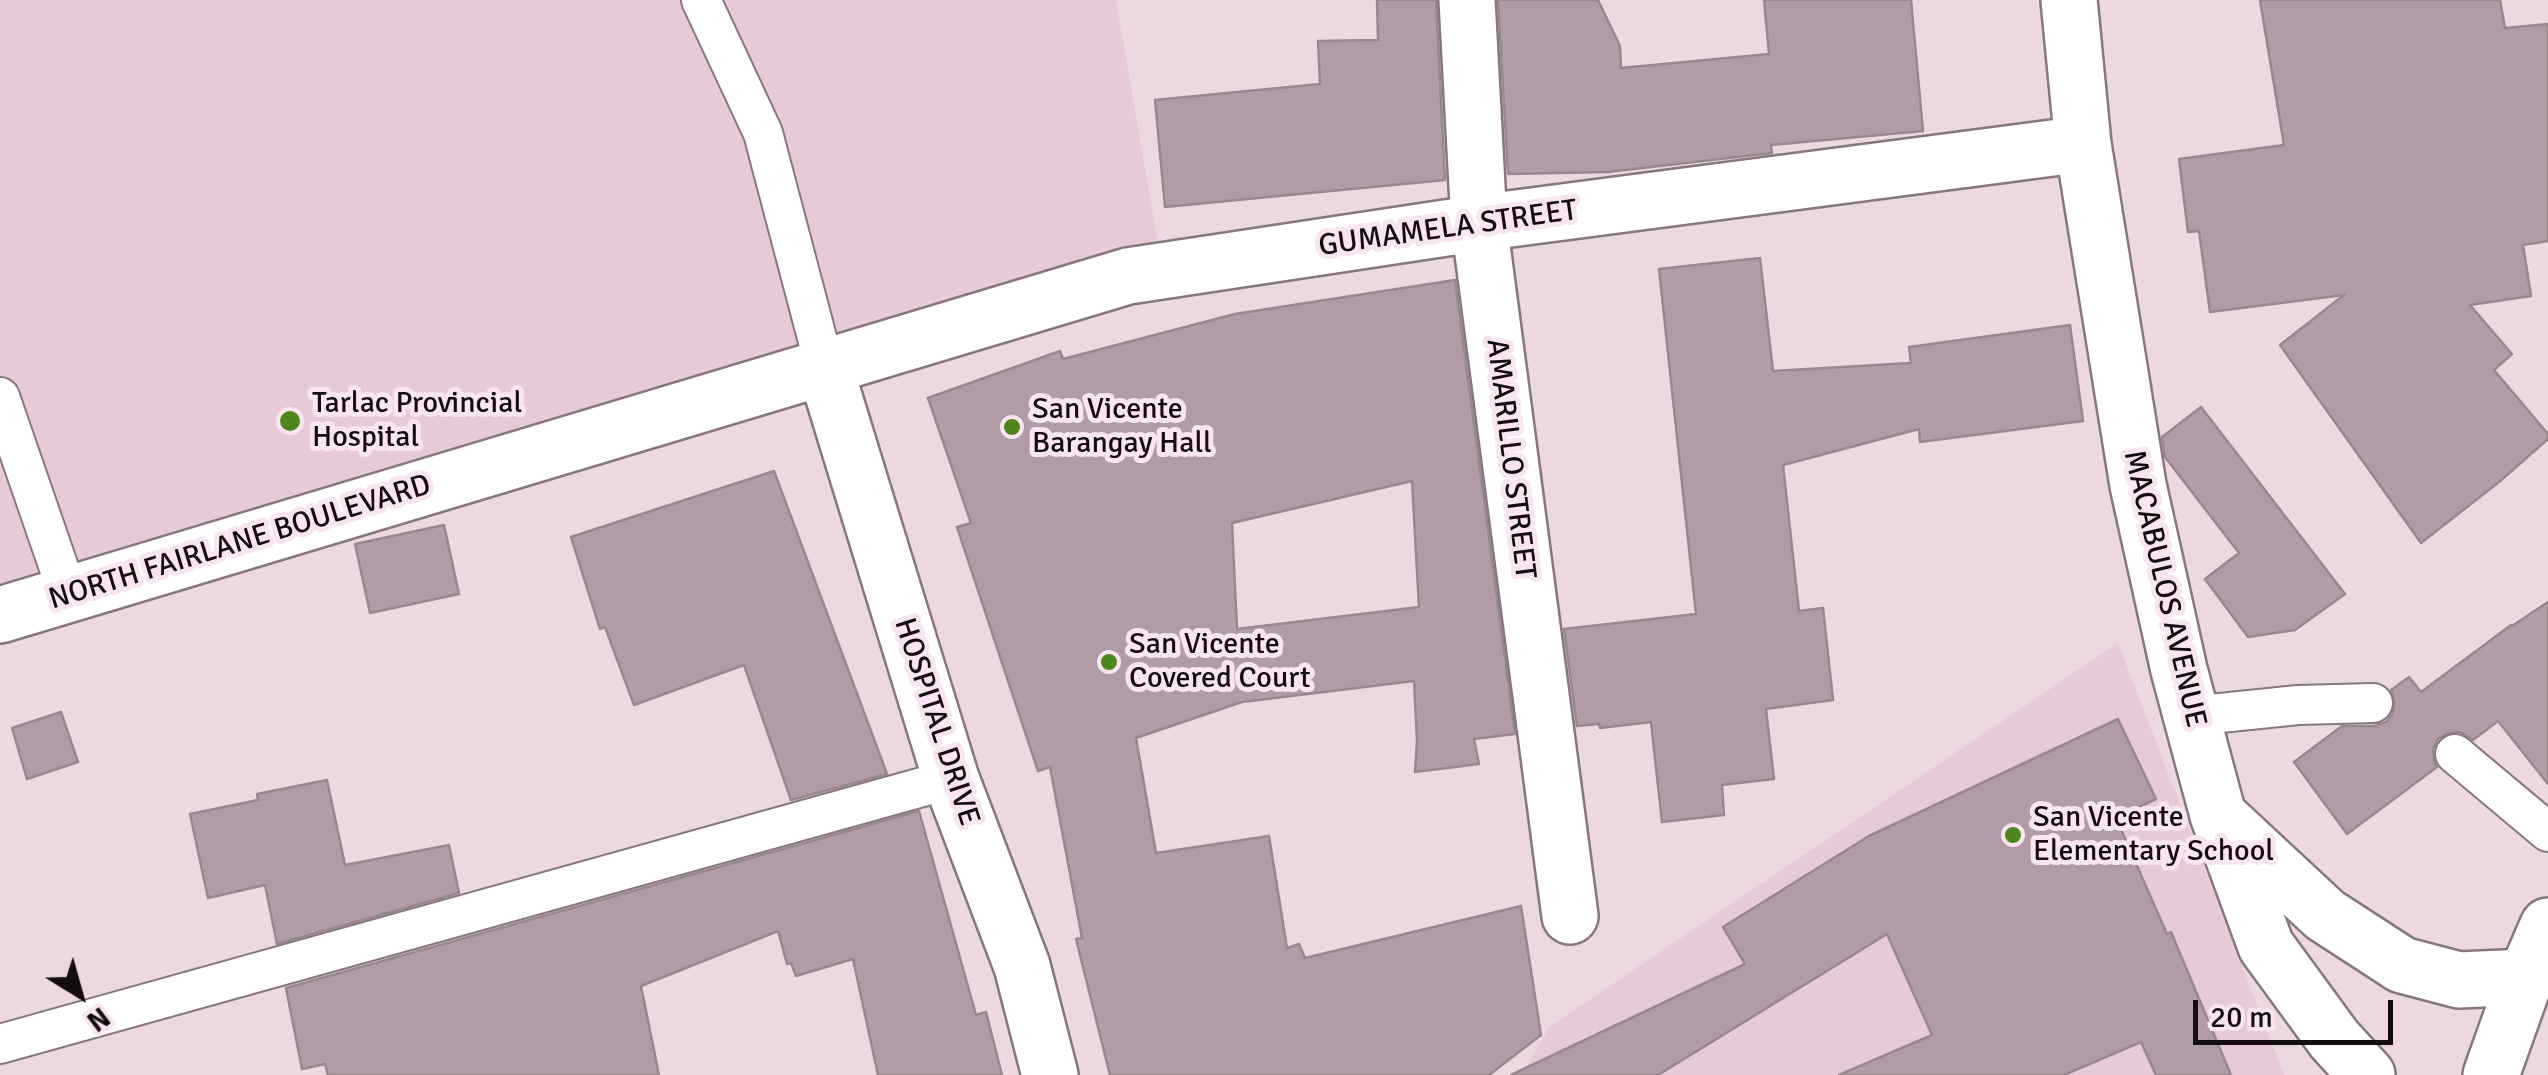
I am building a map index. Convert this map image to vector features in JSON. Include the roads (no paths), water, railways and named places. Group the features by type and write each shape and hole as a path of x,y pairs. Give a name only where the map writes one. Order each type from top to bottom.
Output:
{"main road":[{"name":"AMARILLO STREET","path":"1467,0 1479,223 1570,916"},
{"name":"MACABULOS AVENUE","path":"2069,0 2083,144 2138,486 2218,815 2266,946 2334,1039 2367,1075"},
{"name":"GUMAMELA STREET","path":"825,368 1128,276 1479,223 2083,144"},
{"name":"NORTH FAIRLANE BOULEVARD","path":"0,615 825,368"},
{"name":"HOSPITAL DRIVE","path":"825,368 951,779 1022,966 1050,1075"},
{"path":"2218,815 2325,915 2402,965 2459,980 2526,977"},
{"path":"2490,1075 2548,926"}],"lane":[{"path":"701,0 763,133 825,368"},
{"path":"0,397 68,594"},
{"path":"2192,716 2298,705 2374,704"},
{"path":"2456,754 2548,832"},
{"path":"0,1044 951,779"}],"place":[{"name":"Tarlac Provincial Hospital","path":"290,421"},
{"name":"San Vicente Barangay Hall","path":"1012,427"},
{"name":"San Vicente Covered Court","path":"1109,662"},
{"name":"San Vicente Elementary School","path":"2013,835"}]}
